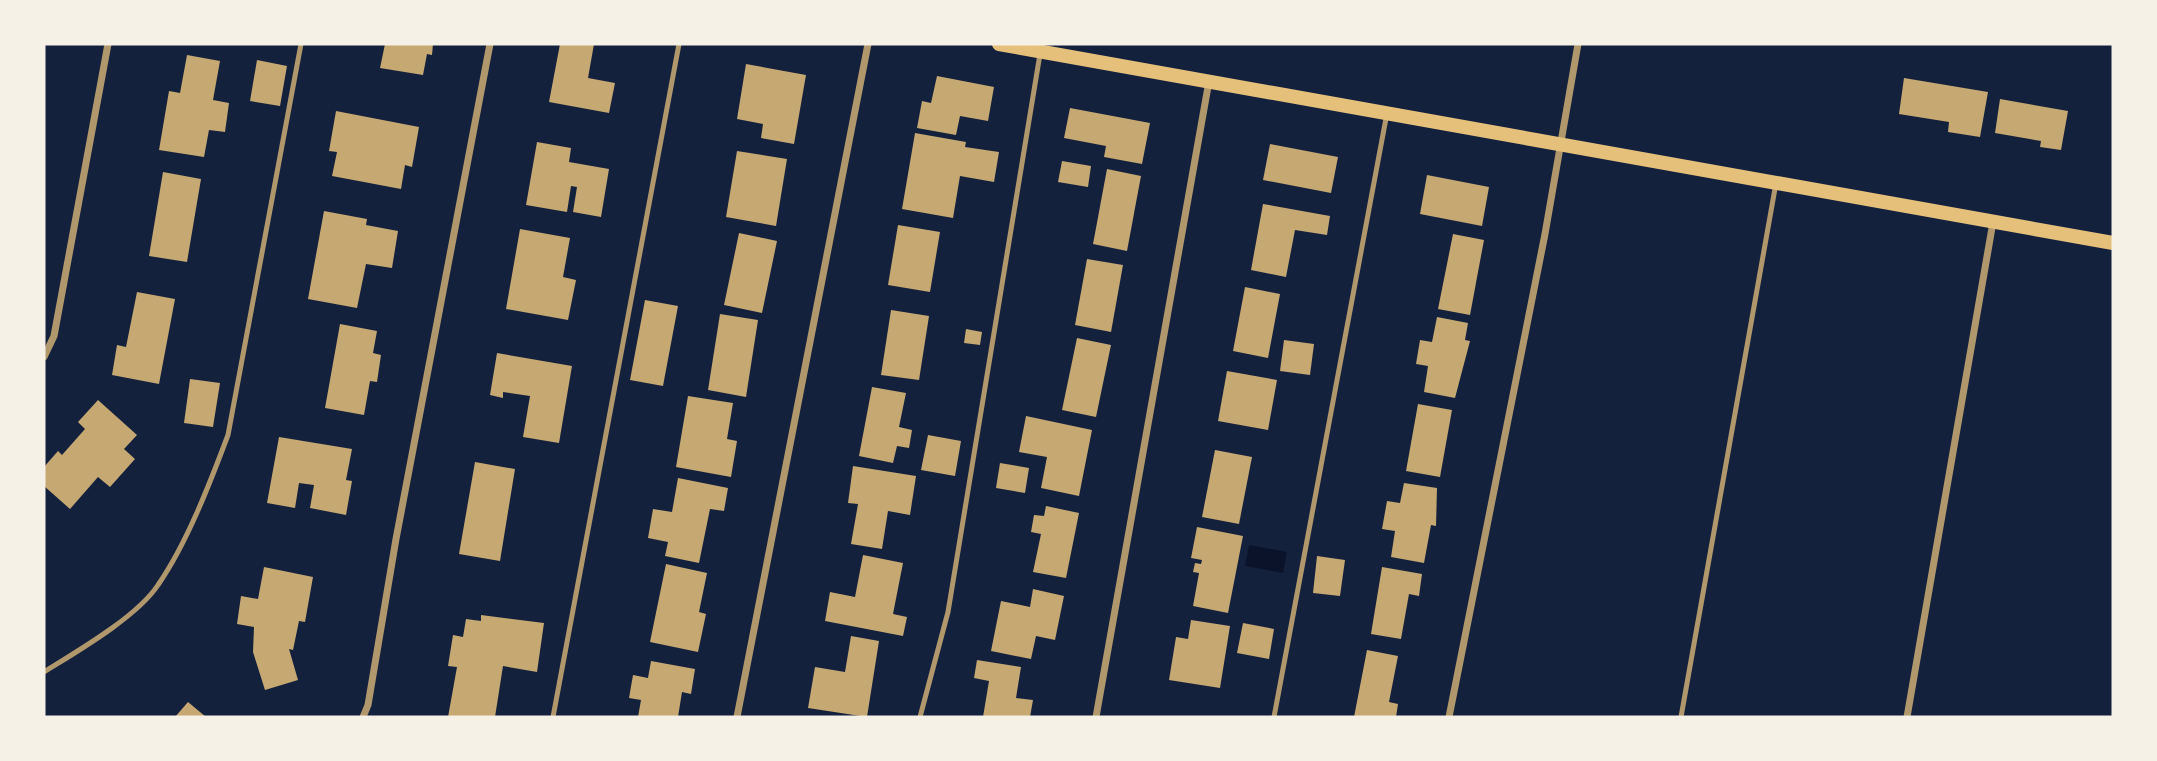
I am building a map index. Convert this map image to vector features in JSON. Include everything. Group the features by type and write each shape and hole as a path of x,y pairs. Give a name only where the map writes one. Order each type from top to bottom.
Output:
{"main road":[{"path":"999,44 2113,243"}],"street":[{"path":"44,357 54,336 108,44"},
{"path":"363,717 368,705 396,539 490,44"},
{"path":"737,717 868,44"},
{"path":"1449,717 1578,44"},
{"path":"1096,717 1209,82"},
{"path":"1907,717 1993,222"}],"lane":[{"path":"44,672 120,621 158,587 206,491 228,435 301,44"},
{"path":"553,717 680,44"},
{"path":"920,717 948,612 1041,51"},
{"path":"1274,717 1387,114"},
{"path":"1681,717 1776,183"}],"water":[{"path":"1249,545 1287,552 1283,573 1245,566"}],"building":[{"path":"385,44 433,44 432,55 427,54 423,75 380,68"},
{"path":"560,44 594,44 588,78 615,83 609,113 549,102"},
{"path":"187,55 220,61 213,100 229,103 225,132 209,130 204,157 159,150 169,91 180,93"},
{"path":"257,60 287,66 280,106 250,101"},
{"path":"746,64 806,75 794,144 761,138 763,124 737,119"},
{"path":"937,76 994,87 988,121 960,116 956,135 917,128 922,101 931,103"},
{"path":"1904,78 1988,92 1980,137 1948,132 1949,122 1899,114"},
{"path":"2000,99 2068,111 2061,150 2040,147 2041,141 1995,133"},
{"path":"1070,108 1150,123 1142,164 1104,157 1106,146 1064,138"},
{"path":"336,111 419,127 412,167 405,165 401,189 332,176 337,152 329,151"},
{"path":"915,133 966,142 965,147 999,152 994,182 960,176 953,218 902,209"},
{"path":"537,142 571,148 569,162 609,169 601,217 573,212 577,187 571,186 567,212 526,205"},
{"path":"1270,144 1338,157 1331,193 1263,180"},
{"path":"737,151 787,159 776,226 726,217"},
{"path":"1062,161 1091,166 1088,187 1058,182"},
{"path":"1107,169 1141,176 1127,251 1093,244"},
{"path":"163,172 201,179 187,262 149,256"},
{"path":"1427,175 1489,187 1482,226 1420,214"},
{"path":"1263,204 1330,216 1327,235 1295,230 1286,277 1251,270"},
{"path":"324,211 367,219 366,225 398,231 392,268 366,264 357,308 308,299"},
{"path":"898,225 940,232 930,292 888,285"},
{"path":"520,229 570,238 563,277 576,280 568,320 506,309"},
{"path":"739,233 777,241 762,313 724,305"},
{"path":"1453,234 1484,240 1470,315 1438,309"},
{"path":"1087,259 1123,265 1111,332 1075,325"},
{"path":"1245,287 1280,294 1268,358 1233,351"},
{"path":"137,292 175,299 159,384 112,375 117,345 126,347"},
{"path":"645,300 678,306 663,386 630,380"},
{"path":"891,310 929,316 919,380 881,375"},
{"path":"720,314 758,320 746,397 708,390"},
{"path":"1437,317 1468,323 1465,340 1470,341 1455,398 1424,392 1428,366 1416,364 1420,340 1432,342"},
{"path":"340,324 377,331 373,353 381,355 377,382 370,381 364,415 325,408"},
{"path":"966,329 982,332 980,345 964,343"},
{"path":"1077,338 1111,345 1096,417 1062,410"},
{"path":"1284,340 1314,344 1310,375 1280,371"},
{"path":"497,353 572,366 559,443 523,437 530,396 503,392 503,398 490,395"},
{"path":"1227,371 1277,380 1268,430 1218,421"},
{"path":"190,379 220,383 213,427 184,423"},
{"path":"872,387 906,393 899,427 912,430 909,448 897,446 893,463 859,456"},
{"path":"688,396 733,403 727,439 737,441 731,477 676,467"},
{"path":"98,400 137,435 124,449 135,459 110,487 98,477 70,509 44,486 44,467 58,451 62,455 85,429 78,422"},
{"path":"1418,404 1452,410 1440,477 1406,471"},
{"path":"1026,416 1092,430 1079,496 1041,488 1047,457 1019,452"},
{"path":"928,435 961,441 955,476 921,470"},
{"path":"279,437 352,449 346,480 352,481 346,515 310,508 314,485 299,483 295,508 267,503"},
{"path":"1215,450 1252,457 1239,524 1202,517"},
{"path":"475,462 515,469 500,561 459,554"},
{"path":"1000,463 1029,468 1025,493 996,488"},
{"path":"853,466 916,476 910,515 888,511 882,549 851,544 858,504 848,503"},
{"path":"678,478 728,488 724,511 710,509 699,563 665,556 668,542 648,538 653,509 672,512"},
{"path":"1404,483 1437,488 1436,526 1431,525 1424,563 1391,557 1395,531 1382,529 1387,501 1400,503"},
{"path":"1046,506 1079,513 1066,578 1033,572 1041,534 1031,532 1034,515 1044,516"},
{"path":"1197,527 1243,536 1228,613 1193,606 1199,573 1193,572 1195,563 1201,564 1202,560 1191,558"},
{"path":"863,555 903,563 893,614 907,617 903,636 825,621 830,592 855,597"},
{"path":"1317,556 1345,560 1340,596 1313,593"},
{"path":"666,564 707,573 699,612 706,614 698,652 650,642"},
{"path":"264,567 313,577 305,622 299,621 293,650 289,649 298,680 265,690 253,652 254,627 237,624 241,596 258,599"},
{"path":"1382,567 1422,574 1419,596 1409,594 1401,639 1371,634"},
{"path":"1033,589 1064,596 1055,640 1036,636 1031,659 991,651 1001,601 1030,607"},
{"path":"481,615 544,623 537,672 503,666 495,717 448,717 457,667 448,666 453,635 463,637 466,619 481,621"},
{"path":"1191,620 1230,626 1220,688 1169,680 1176,637 1188,639"},
{"path":"1243,623 1274,629 1269,659 1237,653"},
{"path":"851,636 879,641 867,717 808,708 815,667 845,672"},
{"path":"1367,650 1398,656 1389,702 1398,704 1396,717 1354,717"},
{"path":"977,660 1021,667 1016,698 1033,700 1030,717 983,717 989,681 974,678"},
{"path":"651,661 695,669 691,694 682,692 678,717 638,717 641,700 629,698 633,675 648,678"},
{"path":"188,702 206,717 175,717"}]}
